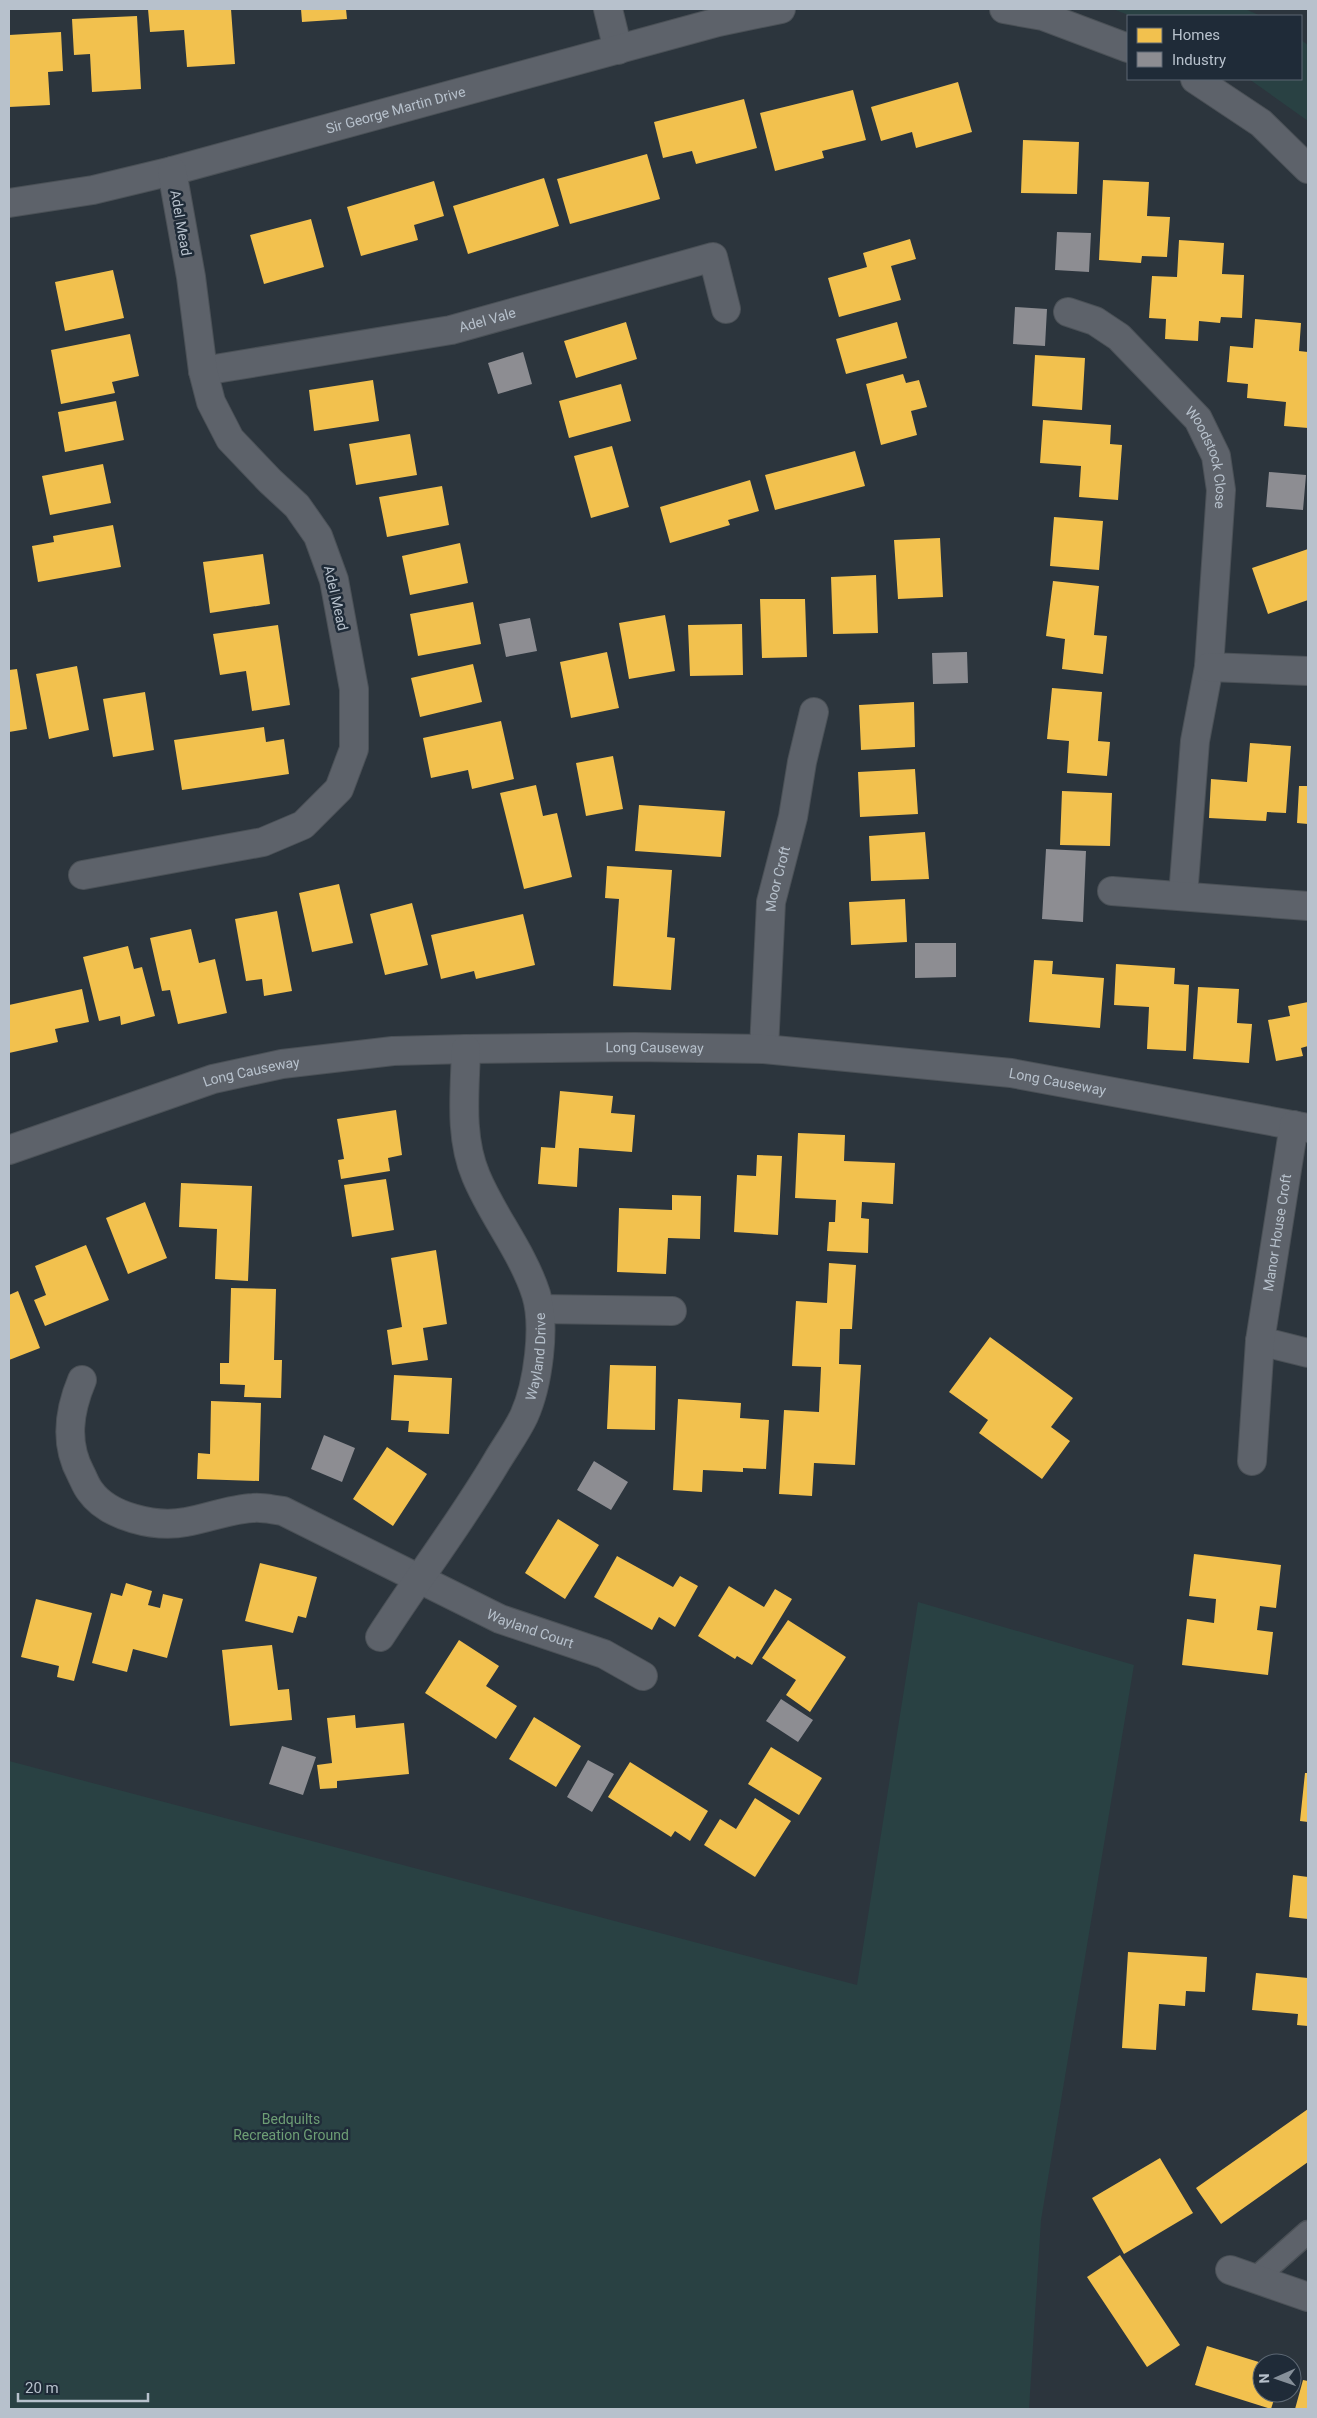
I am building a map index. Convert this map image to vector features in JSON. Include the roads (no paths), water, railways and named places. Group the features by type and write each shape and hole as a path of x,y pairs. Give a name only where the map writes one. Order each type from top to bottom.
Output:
{"street":[{"path":"608,9 618,50"},
{"name":"Sir George Martin Drive","path":"9,203 93,190 172,171 718,22 781,9"},
{"path":"1004,9 1042,16 1127,48"},
{"path":"1196,80 1261,123 1308,169"},
{"name":"Adel Mead","path":"83,875 263,842 304,825 339,789 354,749 354,689 334,580 318,536 298,506 270,481 230,439 211,402 202,371 190,277 172,171"},
{"name":"Adel Vale","path":"202,371 451,330 713,256 726,308"},
{"name":"Woodstock Close","path":"1068,312 1095,321 1119,336 1198,419 1216,456 1220,490 1209,667 1195,741 1183,896"},
{"path":"1209,667 1308,671"},
{"name":"Moor Croft","path":"764,1048 771,902 793,818 802,762 814,712"},
{"path":"1112,891 1308,906"},
{"name":"Long Causeway","path":"9,1150 213,1078 282,1064 393,1051 466,1049 764,1048 1011,1073 1301,1126"},
{"name":"Wayland Drive","path":"380,1637 418,1577 478,1493 524,1415 536,1371 541,1330 540,1309 535,1292 518,1252 475,1175 464,1133 466,1049"},
{"name":"Manor House Croft","path":"1252,1461 1260,1341 1301,1126"},
{"path":"540,1309 672,1312"},
{"path":"1260,1341 1308,1353"},
{"name":"Wayland Court","path":"82,1380 73,1401 68,1426 74,1462 90,1492 117,1514 151,1523 185,1523 221,1512 254,1508 283,1511 500,1619 604,1654 643,1676"},
{"path":"1242,2274 1308,2297"}],"lane":[{"path":"1242,2274 1308,2232"}],"park label":[{"name":"Bedquilts Recreation Ground","path":"291,2128"}]}
